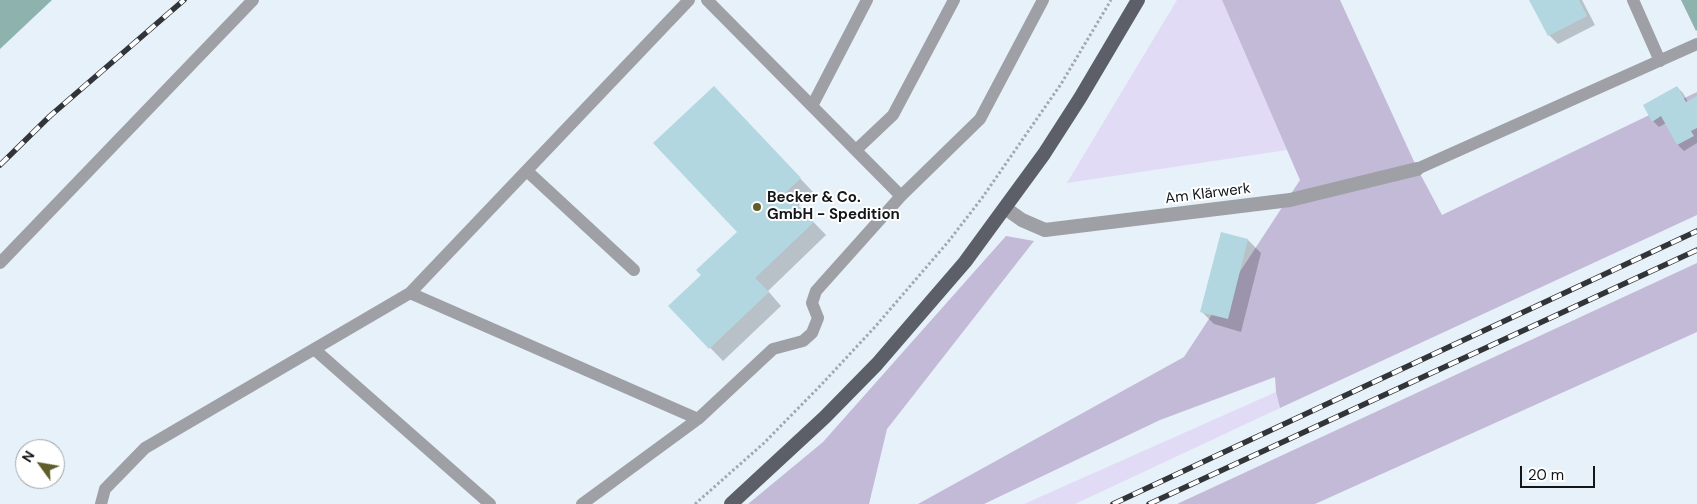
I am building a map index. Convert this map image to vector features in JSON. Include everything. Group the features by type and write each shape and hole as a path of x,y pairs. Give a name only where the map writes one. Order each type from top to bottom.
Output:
{"main road":[{"path":"731,504 825,418 877,364 964,262 1044,154 1080,98 1138,0"}],"street":[{"name":"Am Klärwerk","path":"1005,208 1022,220 1045,230 1290,200 1417,168"}],"lane":[{"path":"0,263 253,0"},
{"path":"101,504 105,489 145,448 410,293 689,0"},
{"path":"707,0 901,196"},
{"path":"812,106 867,0"},
{"path":"856,150 893,115 954,0"},
{"path":"582,504 698,418 773,349 803,341 812,333 818,318 812,303 816,291 901,196 980,119 1043,0"},
{"path":"1633,0 1660,61"},
{"path":"1417,168 1697,44"},
{"path":"527,170 634,270"},
{"path":"410,293 698,418"},
{"path":"314,349 490,504"}],"path":[{"path":"695,504 764,443 821,385 874,328 948,242 982,198 1061,84 1111,0"}],"shaded area":[{"path":"0,0 52,0 0,49"},
{"path":"1177,0 1222,0 1287,150 1067,183"},
{"path":"1222,0 1340,0 1417,168 1442,215 1697,92 1697,215 1280,408 1275,377 1160,420 984,504 918,504 1184,357 1300,180"},
{"path":"1681,0 1697,0 1696,31"},
{"path":"1006,236 1034,241 887,429 869,504 748,504 823,442"},
{"path":"1697,263 1697,332 1315,504 1177,504"},
{"path":"1276,392 1280,408 1075,504 1024,504"}],"building":[{"path":"1529,0 1579,0 1587,16 1548,36"},
{"name":"Becker & Co. GmbH - Spedition","path":"714,86 801,178 786,192 814,222 755,278 769,292 709,349 668,306 701,275 696,270 737,232 653,143"},
{"path":"1677,86 1686,102 1697,96 1697,128 1691,131 1694,136 1677,145 1661,116 1652,122 1643,105"},
{"path":"1221,232 1248,239 1228,319 1200,312"}],"railway":[{"path":"0,165 50,116 184,0"},
{"path":"1113,504 1697,231"},
{"path":"1149,504 1697,250"}],"place":[{"name":"Becker & Co. GmbH - Spedition","path":"757,207"}]}
